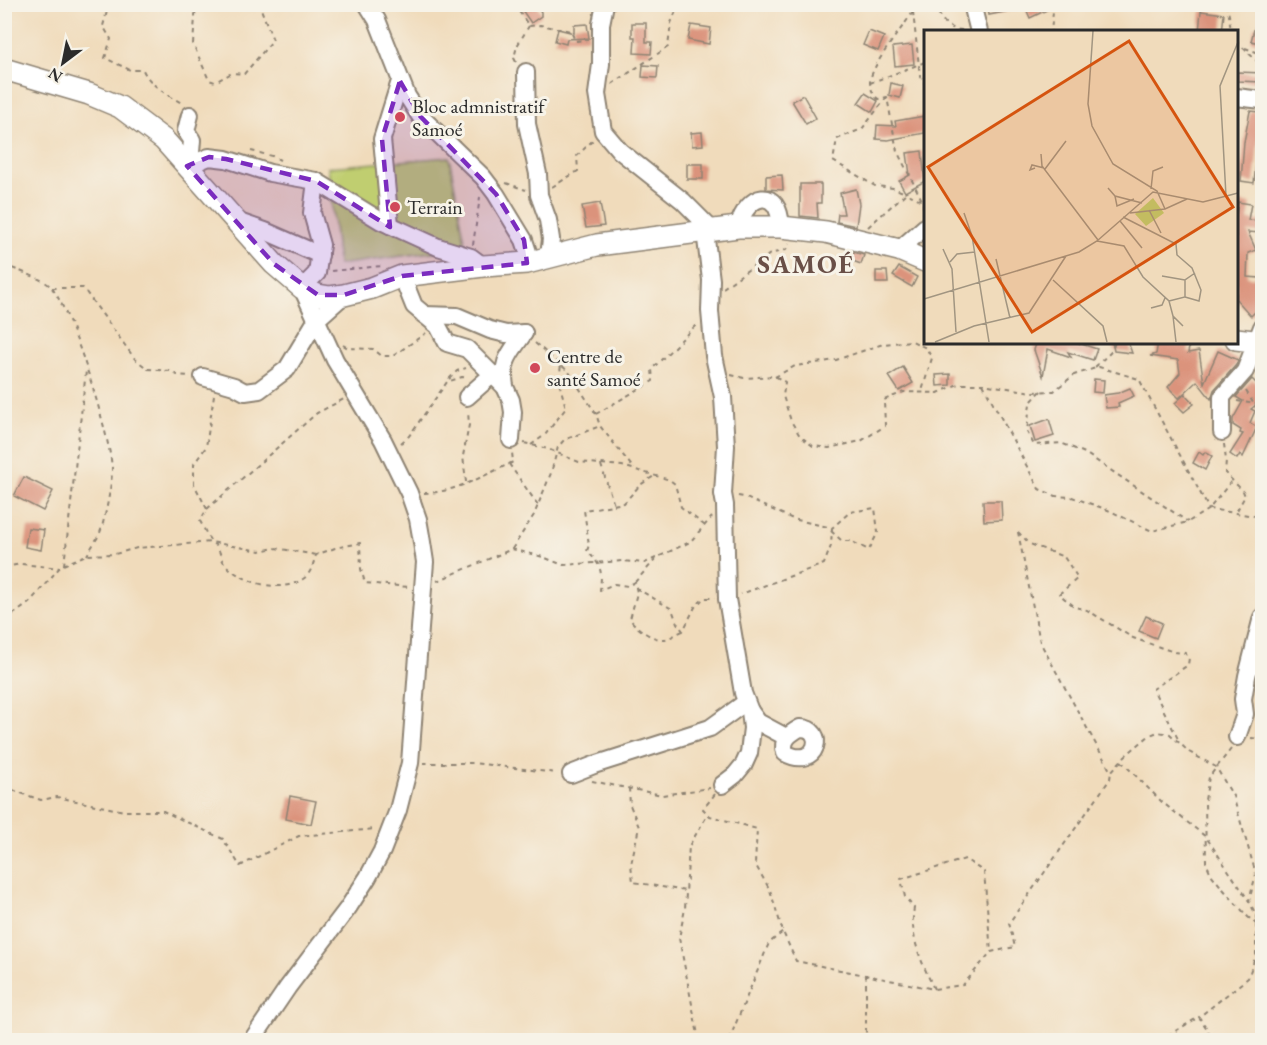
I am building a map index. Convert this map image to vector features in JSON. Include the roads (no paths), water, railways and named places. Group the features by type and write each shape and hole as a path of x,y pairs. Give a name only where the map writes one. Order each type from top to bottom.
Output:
{"main road":[{"path":"4,69 89,94 120,107 164,140 189,165 273,264 302,288 318,295 330,297 372,288 396,271 477,261 527,263 603,244 738,227 789,228 826,232 899,250 924,261"},
{"path":"1237,339 1261,337"}],"street":[{"path":"367,4 377,20 400,81 420,116 483,177 518,227 528,252 527,263"},
{"path":"605,4 597,94 603,131 620,151 683,201 708,230 714,356 723,397 726,446 724,500 727,599 731,630 752,728 749,753 735,775 722,785"},
{"path":"972,4 978,30"},
{"path":"526,72 527,123 538,174 539,195 548,220 551,239 549,257"},
{"path":"390,225 382,139 400,81"},
{"path":"190,116 186,131 192,140 189,165 210,157 226,159 270,172 316,181 390,225 438,247 477,261"},
{"path":"252,1041 288,987 363,885 382,851 391,828 410,763 425,562 421,536 409,493 382,440 335,360 302,288 317,273 321,245 312,213 316,181"},
{"path":"738,227 741,216 750,204 757,199 766,198 774,202 789,228"},
{"path":"236,221 265,231 319,258"},
{"path":"899,250 924,228"},
{"path":"396,271 414,306 438,326 447,343 467,348 505,387"},
{"path":"210,379 245,392 259,390 287,369 345,295"},
{"path":"424,315 457,316 490,330 506,334 524,333 511,350 502,371 513,412 511,440"},
{"path":"1222,432 1222,397 1249,363 1261,337"},
{"path":"467,397 486,369"},
{"path":"1238,737 1245,714 1243,699 1247,676 1263,617"},
{"path":"748,707 758,722 786,737"},
{"path":"571,774 710,728 748,707"}],"place":[{"name":"Bloc admnistratif Samoé","path":"400,117"},
{"name":"Terrain","path":"395,207"},
{"name":"Centre de santé Samoé","path":"535,368"}],"district":[{"name":"SAMOÉ","path":"806,264"}]}
